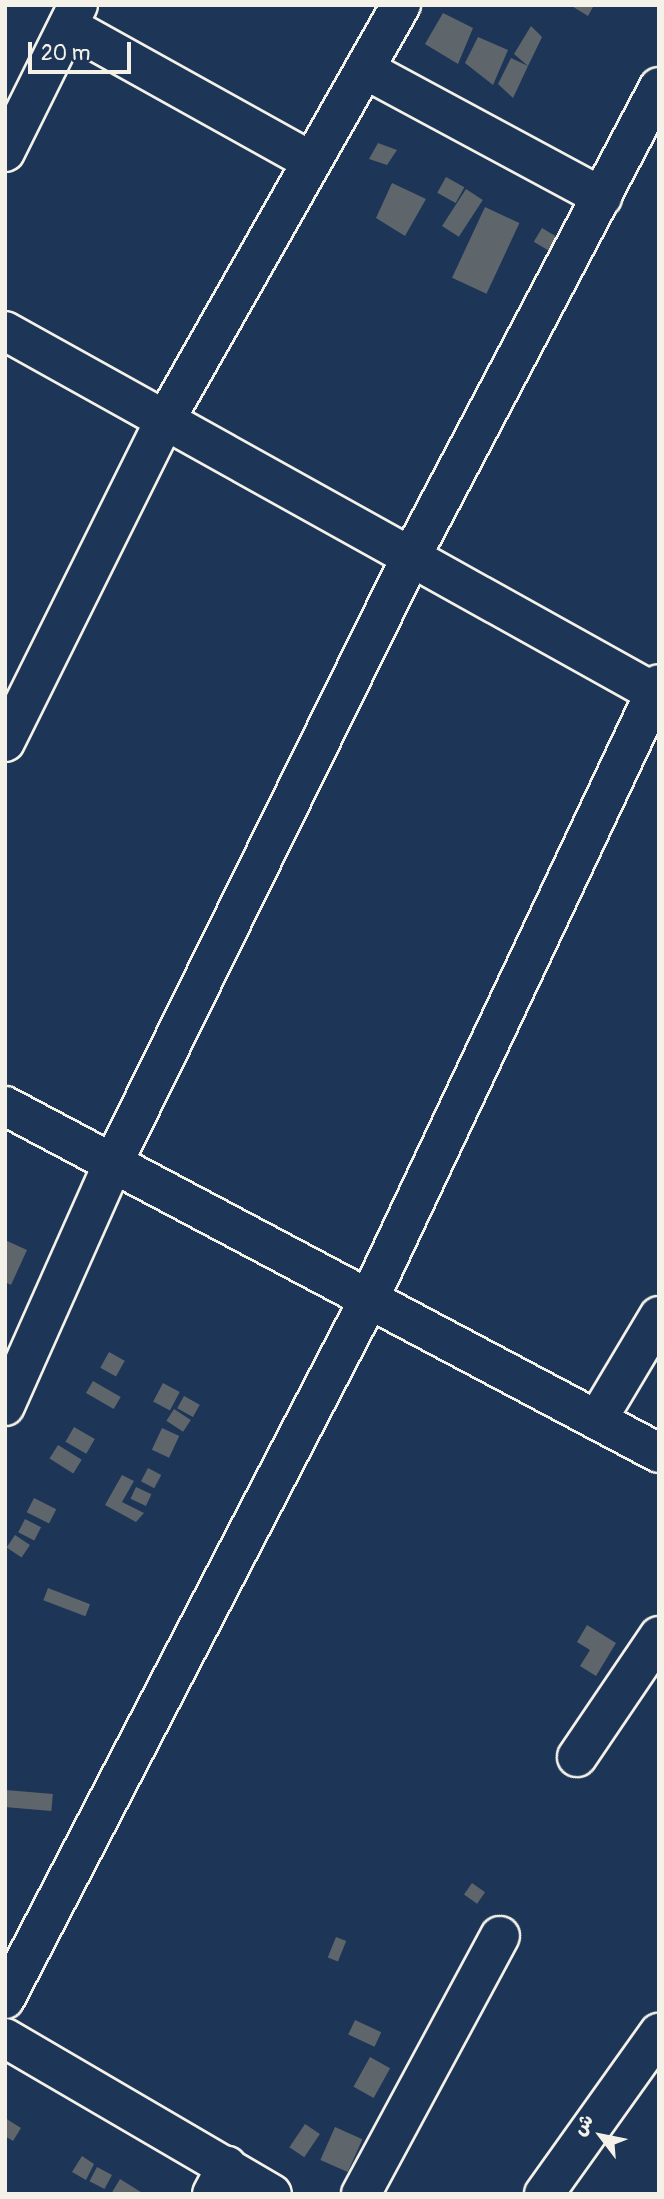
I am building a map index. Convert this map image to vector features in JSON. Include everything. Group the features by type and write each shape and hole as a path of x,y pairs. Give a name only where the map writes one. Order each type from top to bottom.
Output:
{"street":[{"path":"5,742 164,422 311,161 368,71 401,5"},
{"path":"5,152 73,16 311,161"},
{"path":"368,71 602,197"},
{"path":"5,1406 114,1161 412,555 659,86"},
{"path":"5,331 164,422 657,690 367,1303 5,1999"},
{"path":"5,1106 114,1161 367,1303 659,1453"},
{"path":"597,1420 659,1315"},
{"path":"577,1758 659,1636"},
{"path":"361,2194 500,1936"},
{"path":"544,2194 659,2034"},
{"path":"5,2038 220,2180 272,2194"}],"building":[{"path":"570,5 594,5 588,16"},
{"path":"443,13 473,28 458,64 425,44"},
{"path":"531,26 542,37 528,66 514,54"},
{"path":"478,37 508,50 493,85 465,63"},
{"path":"511,58 528,66 513,98 498,84"},
{"path":"378,143 397,150 387,165 369,159"},
{"path":"446,177 464,187 456,203 437,193"},
{"path":"392,183 426,199 405,236 376,218"},
{"path":"466,189 483,200 459,237 442,226"},
{"path":"485,207 519,223 486,294 452,278"},
{"path":"542,228 560,239 552,253 534,242"},
{"path":"5,1240 27,1250 11,1285 5,1282"},
{"path":"109,1352 125,1361 116,1376 100,1368"},
{"path":"93,1381 121,1397 114,1409 86,1393"},
{"path":"163,1383 180,1392 170,1410 153,1402"},
{"path":"184,1396 200,1405 193,1417 177,1408"},
{"path":"174,1409 191,1420 183,1432 166,1421"},
{"path":"74,1427 95,1439 86,1454 66,1442"},
{"path":"162,1428 179,1436 169,1458 152,1450"},
{"path":"58,1445 82,1460 73,1473 50,1459"},
{"path":"148,1468 161,1475 154,1488 141,1481"},
{"path":"122,1475 134,1481 122,1502 144,1513 136,1522 105,1505"},
{"path":"136,1487 151,1494 146,1506 131,1499"},
{"path":"34,1498 56,1509 49,1524 27,1512"},
{"path":"25,1519 41,1527 34,1541 18,1532"},
{"path":"15,1535 30,1545 22,1558 7,1547"},
{"path":"48,1588 90,1604 85,1616 43,1600"},
{"path":"587,1625 616,1643 596,1676 580,1666 590,1650 577,1642"},
{"path":"6,1790 53,1794 51,1811 5,1807"},
{"path":"472,1883 485,1892 477,1904 464,1894"},
{"path":"336,1937 346,1941 338,1962 328,1957"},
{"path":"355,2020 381,2032 375,2047 348,2035"},
{"path":"370,2057 390,2068 374,2098 354,2087"},
{"path":"5,2118 21,2128 13,2141 5,2136"},
{"path":"305,2124 320,2134 304,2157 289,2147"},
{"path":"335,2127 362,2139 348,2172 320,2160"},
{"path":"82,2156 94,2164 86,2180 72,2172"},
{"path":"97,2167 112,2175 104,2189 89,2181"},
{"path":"120,2179 144,2194 111,2194"}]}
